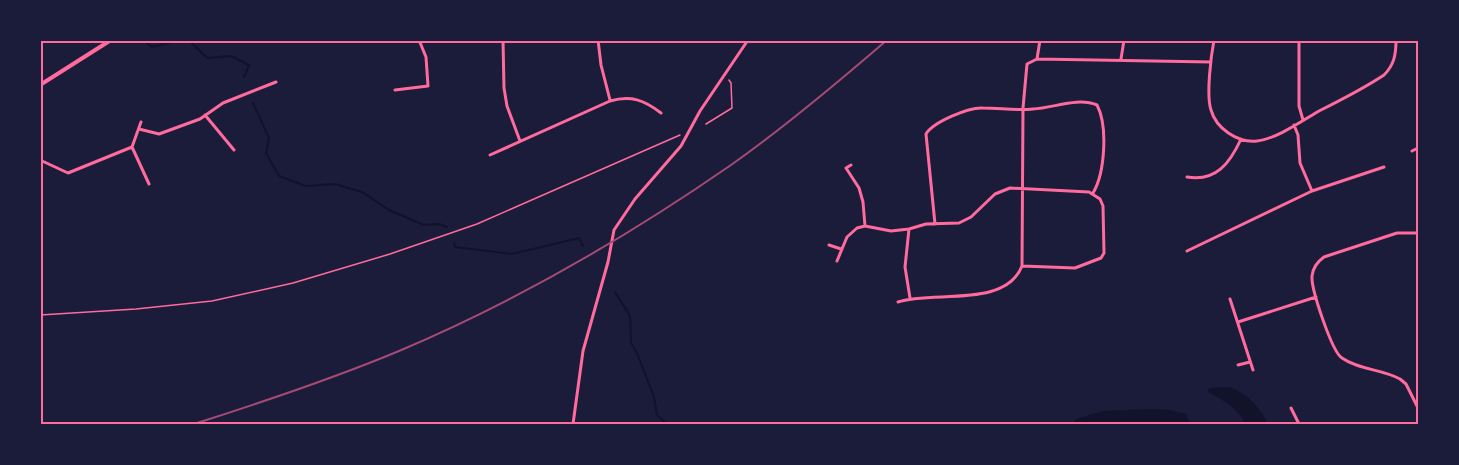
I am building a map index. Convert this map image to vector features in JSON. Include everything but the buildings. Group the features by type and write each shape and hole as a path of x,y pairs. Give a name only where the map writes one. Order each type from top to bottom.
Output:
{"street":[{"path":"40,85 111,40"},
{"path":"395,90 428,86 426,57 419,40"},
{"path":"503,40 504,88 507,106 520,141"},
{"path":"598,40 601,65 610,100"},
{"path":"573,424 583,351 608,262 614,230 635,199 681,147 700,111 748,40"},
{"path":"1037,58 1040,40"},
{"path":"1121,60 1124,40"},
{"path":"1214,40 1209,100 1211,110 1222,128 1229,134 1241,139 1258,141 1294,125 1384,75 1391,68 1394,60 1396,40"},
{"path":"1299,40 1299,106 1303,120"},
{"path":"898,302 910,298 952,298 981,294 998,289 1013,279 1022,266 1023,108 1027,64 1037,58 1211,62"},
{"path":"139,129 159,134 205,115 223,103 276,82"},
{"path":"490,155 610,100 629,97 651,105 661,113"},
{"path":"935,224 926,139 928,130 942,120 974,108 1033,109 1081,102 1097,105 1102,120 1103,158 1102,172 1093,193"},
{"path":"205,115 234,150"},
{"path":"141,122 132,147 149,184"},
{"path":"1294,125 1298,135 1300,163 1312,191"},
{"path":"1187,177 1199,179 1226,165 1241,139"},
{"path":"40,160 68,173 132,147"},
{"path":"1412,151 1419,147"},
{"path":"851,165 846,168 859,188 866,226"},
{"path":"1187,251 1312,191 1384,166"},
{"path":"837,261 847,237 858,228 866,226 891,231 935,224 959,224 971,217 995,194 1010,188 1093,193 1100,199 1103,206 1104,253 1101,258 1075,268 1022,266"},
{"path":"909,229 905,267 910,298"},
{"path":"1419,233 1397,233 1324,257 1317,261 1311,278 1337,354 1349,362 1400,379 1406,384 1419,408"},
{"path":"829,245 841,249"},
{"path":"1238,322 1316,297"},
{"path":"1230,299 1253,370"},
{"path":"1238,365 1250,362"},
{"path":"1291,408 1299,424"}],"path":[{"path":"706,124 732,108 731,82 725,75"},
{"path":"40,315 136,309 212,301 292,283 390,254 477,224 680,135"}],"shaded area":[{"path":"1229,387 1252,401 1268,424 1245,424 1234,409 1208,392 1209,388"},
{"path":"1150,409 1186,414 1190,424 1073,424 1076,419 1103,411"}],"waterway":[{"path":"143,40 152,47 180,40"},
{"path":"189,40 207,58 231,56 249,65 244,77"},
{"path":"253,103 269,138 266,153 279,176 306,186 335,184 362,192 389,210 424,225 439,224 447,227"},
{"path":"454,243 455,247 512,254 579,238 583,246"},
{"path":"615,292 630,316 631,343 654,397 657,415 667,424"}],"railway":[{"path":"194,424 297,390 399,351 528,290 570,267 652,218 731,165 810,105 887,40"}]}
